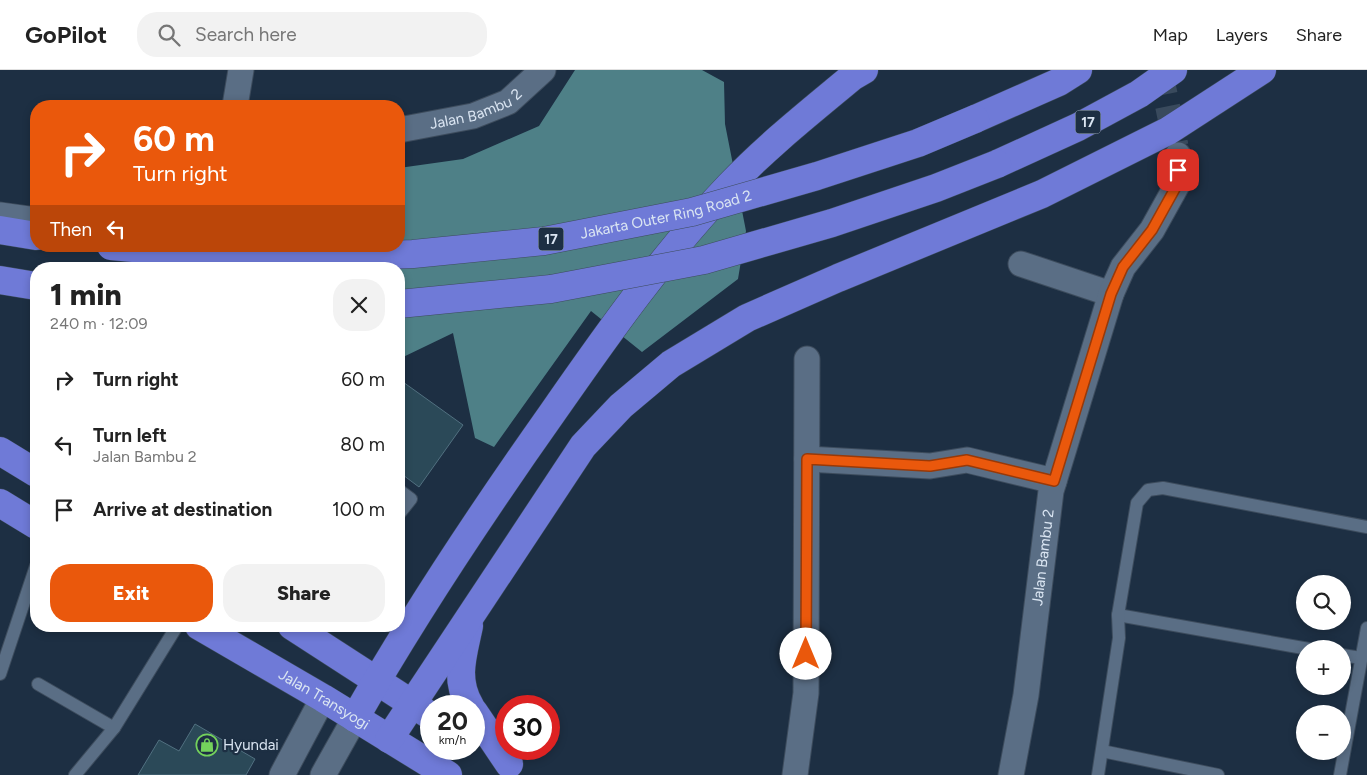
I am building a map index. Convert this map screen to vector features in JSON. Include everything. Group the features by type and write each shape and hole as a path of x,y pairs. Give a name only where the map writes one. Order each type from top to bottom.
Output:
{"highway":[{"path":"355,718 376,680 492,499 616,322 686,232 778,138 852,77 864,70"},
{"name":"Jakarta Outer Ring Road 2","path":"177,252 266,260 413,254 544,241 692,212 817,176 918,142 1058,82 1078,70"},
{"name":"17","path":"405,303 551,289 704,260 832,223 936,188 997,164 1078,127 1139,94 1174,70"},
{"path":"429,695 472,612 583,446 620,406 671,364 747,318 838,278 1042,194 1168,131 1262,70"},
{"path":"0,230 30,235"},
{"path":"0,280 30,285"},
{"path":"0,451 30,469"},
{"path":"0,503 30,520"},
{"path":"405,610 431,595"},
{"path":"464,695 460,671 472,612"},
{"name":"Jalan Transyogi","path":"209,632 323,698 448,775"},
{"path":"301,632 420,709"},
{"path":"389,739 420,711"},
{"path":"485,726 518,770"},
{"path":"485,749 518,770"}],"street":[{"path":"236,100 241,70"},
{"name":"Jalan Bambu 2","path":"405,129 474,116 508,102 540,71"},
{"name":"Jalan Bambu 2","path":"1011,775 1026,696 1051,491 1111,294 1123,267 1152,230 1177,185 1178,155"},
{"path":"0,215 30,219"},
{"path":"1020,264 1111,294"},
{"path":"794,775 806,693 807,359"},
{"path":"807,459 930,466 967,460 1054,481"},
{"path":"282,775 323,698"},
{"path":"324,775 355,718"}],"lane":[{"path":"0,275 30,279"},
{"path":"1098,775 1119,638 1118,615 1137,503 1148,490 1162,488 1367,527"},
{"path":"405,495 410,499 405,506"},
{"path":"0,674 2,660 30,583"},
{"path":"1118,615 1296,647"},
{"path":"1340,775 1367,628"},
{"path":"75,775 114,728 173,632"},
{"path":"1351,656 1361,658"},
{"path":"38,684 114,728"},
{"path":"1102,752 1218,775"}],"shaded area":[{"path":"575,70 702,70 724,82 725,124 746,231 738,279 642,352 591,311 494,447 475,438 453,333 405,356 405,262 359,262 384,252 405,252 405,167 463,159 539,126"}],"building":[{"path":"405,383 463,425 419,487 405,476"},
{"name":"Hyundai","path":"195,724 255,759 246,775 138,775 159,740 179,751"}],"tunnel":[{"path":"1160,70 1176,146"}],"place":[{"name":"Hyundai","path":"207,745"}],"route":[{"path":"806,654 807,459 930,466 967,460 1054,481 1111,294 1123,267 1152,230 1177,185 1178,170"}]}
